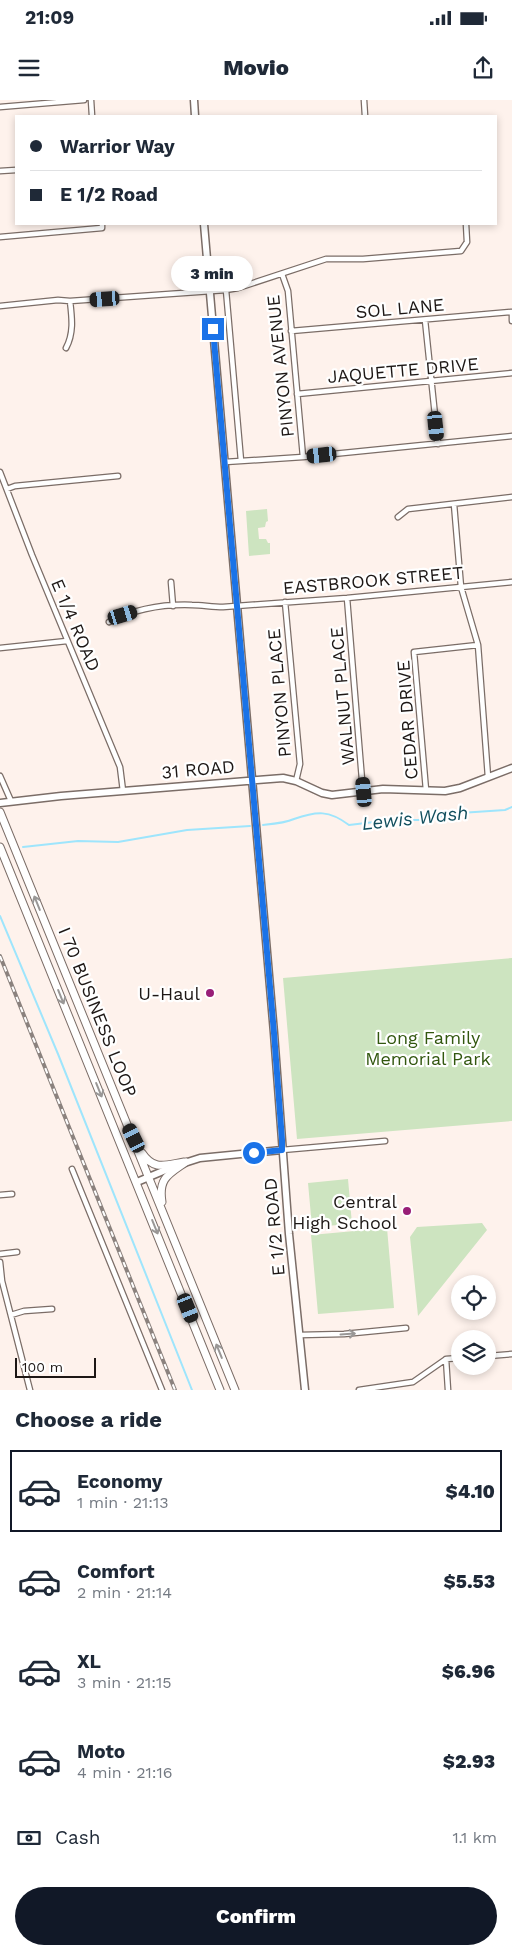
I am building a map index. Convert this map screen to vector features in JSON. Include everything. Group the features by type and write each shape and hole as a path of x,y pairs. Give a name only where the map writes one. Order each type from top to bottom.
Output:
{"main road":[{"path":"194,100 195,115"},
{"name":"E 1/2 ROAD","path":"204,225 253,779 282,1150 305,1390"},
{"name":"31 ROAD","path":"0,803 11,800 283,778 332,795 383,789 453,790 512,768"},
{"name":"I 70 BUSINESS LOOP","path":"0,812 235,1390"},
{"name":"I 70 BUSINESS LOOP","path":"0,847 220,1390"},
{"path":"128,1124 142,1152 150,1163 159,1166 214,1156 282,1150"},
{"path":"137,1182 186,1162"},
{"path":"172,1233 162,1203 161,1184 169,1173 186,1162"}],"street":[{"path":"0,107 84,100"},
{"path":"91,100 92,115"},
{"path":"364,100 365,115"},
{"path":"0,171 15,170"},
{"path":"0,306 58,300 70,301 226,290 238,288 326,259 363,260 461,250 467,242 466,225"},
{"path":"0,237 102,226"},
{"name":"PINYON AVENUE","path":"282,274 288,291 303,457"},
{"path":"226,290 241,461"},
{"path":"66,348 70,340 72,327 70,301"},
{"path":"512,312 512,321"},
{"name":"SOL LANE","path":"291,331 512,312"},
{"path":"425,320 438,444"},
{"name":"JAQUETTE DRIVE","path":"298,394 512,374"},
{"path":"225,462 303,457 512,436"},
{"name":"E 1/4 ROAD","path":"0,472 51,601 120,766 123,791"},
{"path":"6,489 15,486 118,476"},
{"path":"398,517 408,509 512,497"},
{"path":"454,504 460,587 478,645 488,777"},
{"path":"171,582 173,606"},
{"name":"EASTBROOK STREET","path":"109,622 123,615 143,609 192,604 208,607 237,606 347,598 512,582"},
{"name":"WALNUT PLACE","path":"347,598 364,792"},
{"name":"PINYON PLACE","path":"285,602 300,764 296,781"},
{"path":"0,648 67,640"},
{"name":"CEDAR DRIVE","path":"426,790 414,652 478,645"},
{"path":"0,776 11,800"},
{"path":"282,1150 385,1141"},
{"path":"72,1169 162,1390"},
{"path":"0,1195 12,1194"},
{"path":"0,1254 17,1252"},
{"path":"0,1262 2,1281 30,1390"},
{"path":"11,1315 24,1311 52,1309"},
{"path":"300,1335 344,1334 406,1328"},
{"path":"496,1355 512,1354"},
{"path":"446,1359 448,1390"},
{"path":"359,1390 413,1382 446,1359 451,1359"}],"green space":[{"path":"267,509 268,521 265,527 258,528 259,539 266,539 270,543 270,554 249,556 246,511"},
{"name":"Long Family Memorial Park","path":"512,958 512,1121 297,1139 283,978"},
{"path":"348,1179 352,1224 312,1227 308,1183"},
{"path":"482,1223 487,1230 418,1316 410,1237 417,1227"},
{"path":"387,1228 394,1308 318,1314 311,1235"}],"waterway":[{"name":"Lewis Wash","path":"263,825 316,813 329,814 349,825 391,820 420,820 460,813 505,810 512,807"},
{"name":"Lewis Wash","path":"23,847 78,841 118,842 187,830 250,826"},
{"path":"0,916 58,1054 192,1390"}],"railway":[{"path":"0,956 175,1390"}],"place":[{"name":"U-Haul","path":"210,993"},
{"name":"Central High School","path":"407,1211"}],"route":[{"path":"213,329 282,1140 282,1150 254,1153"}]}
